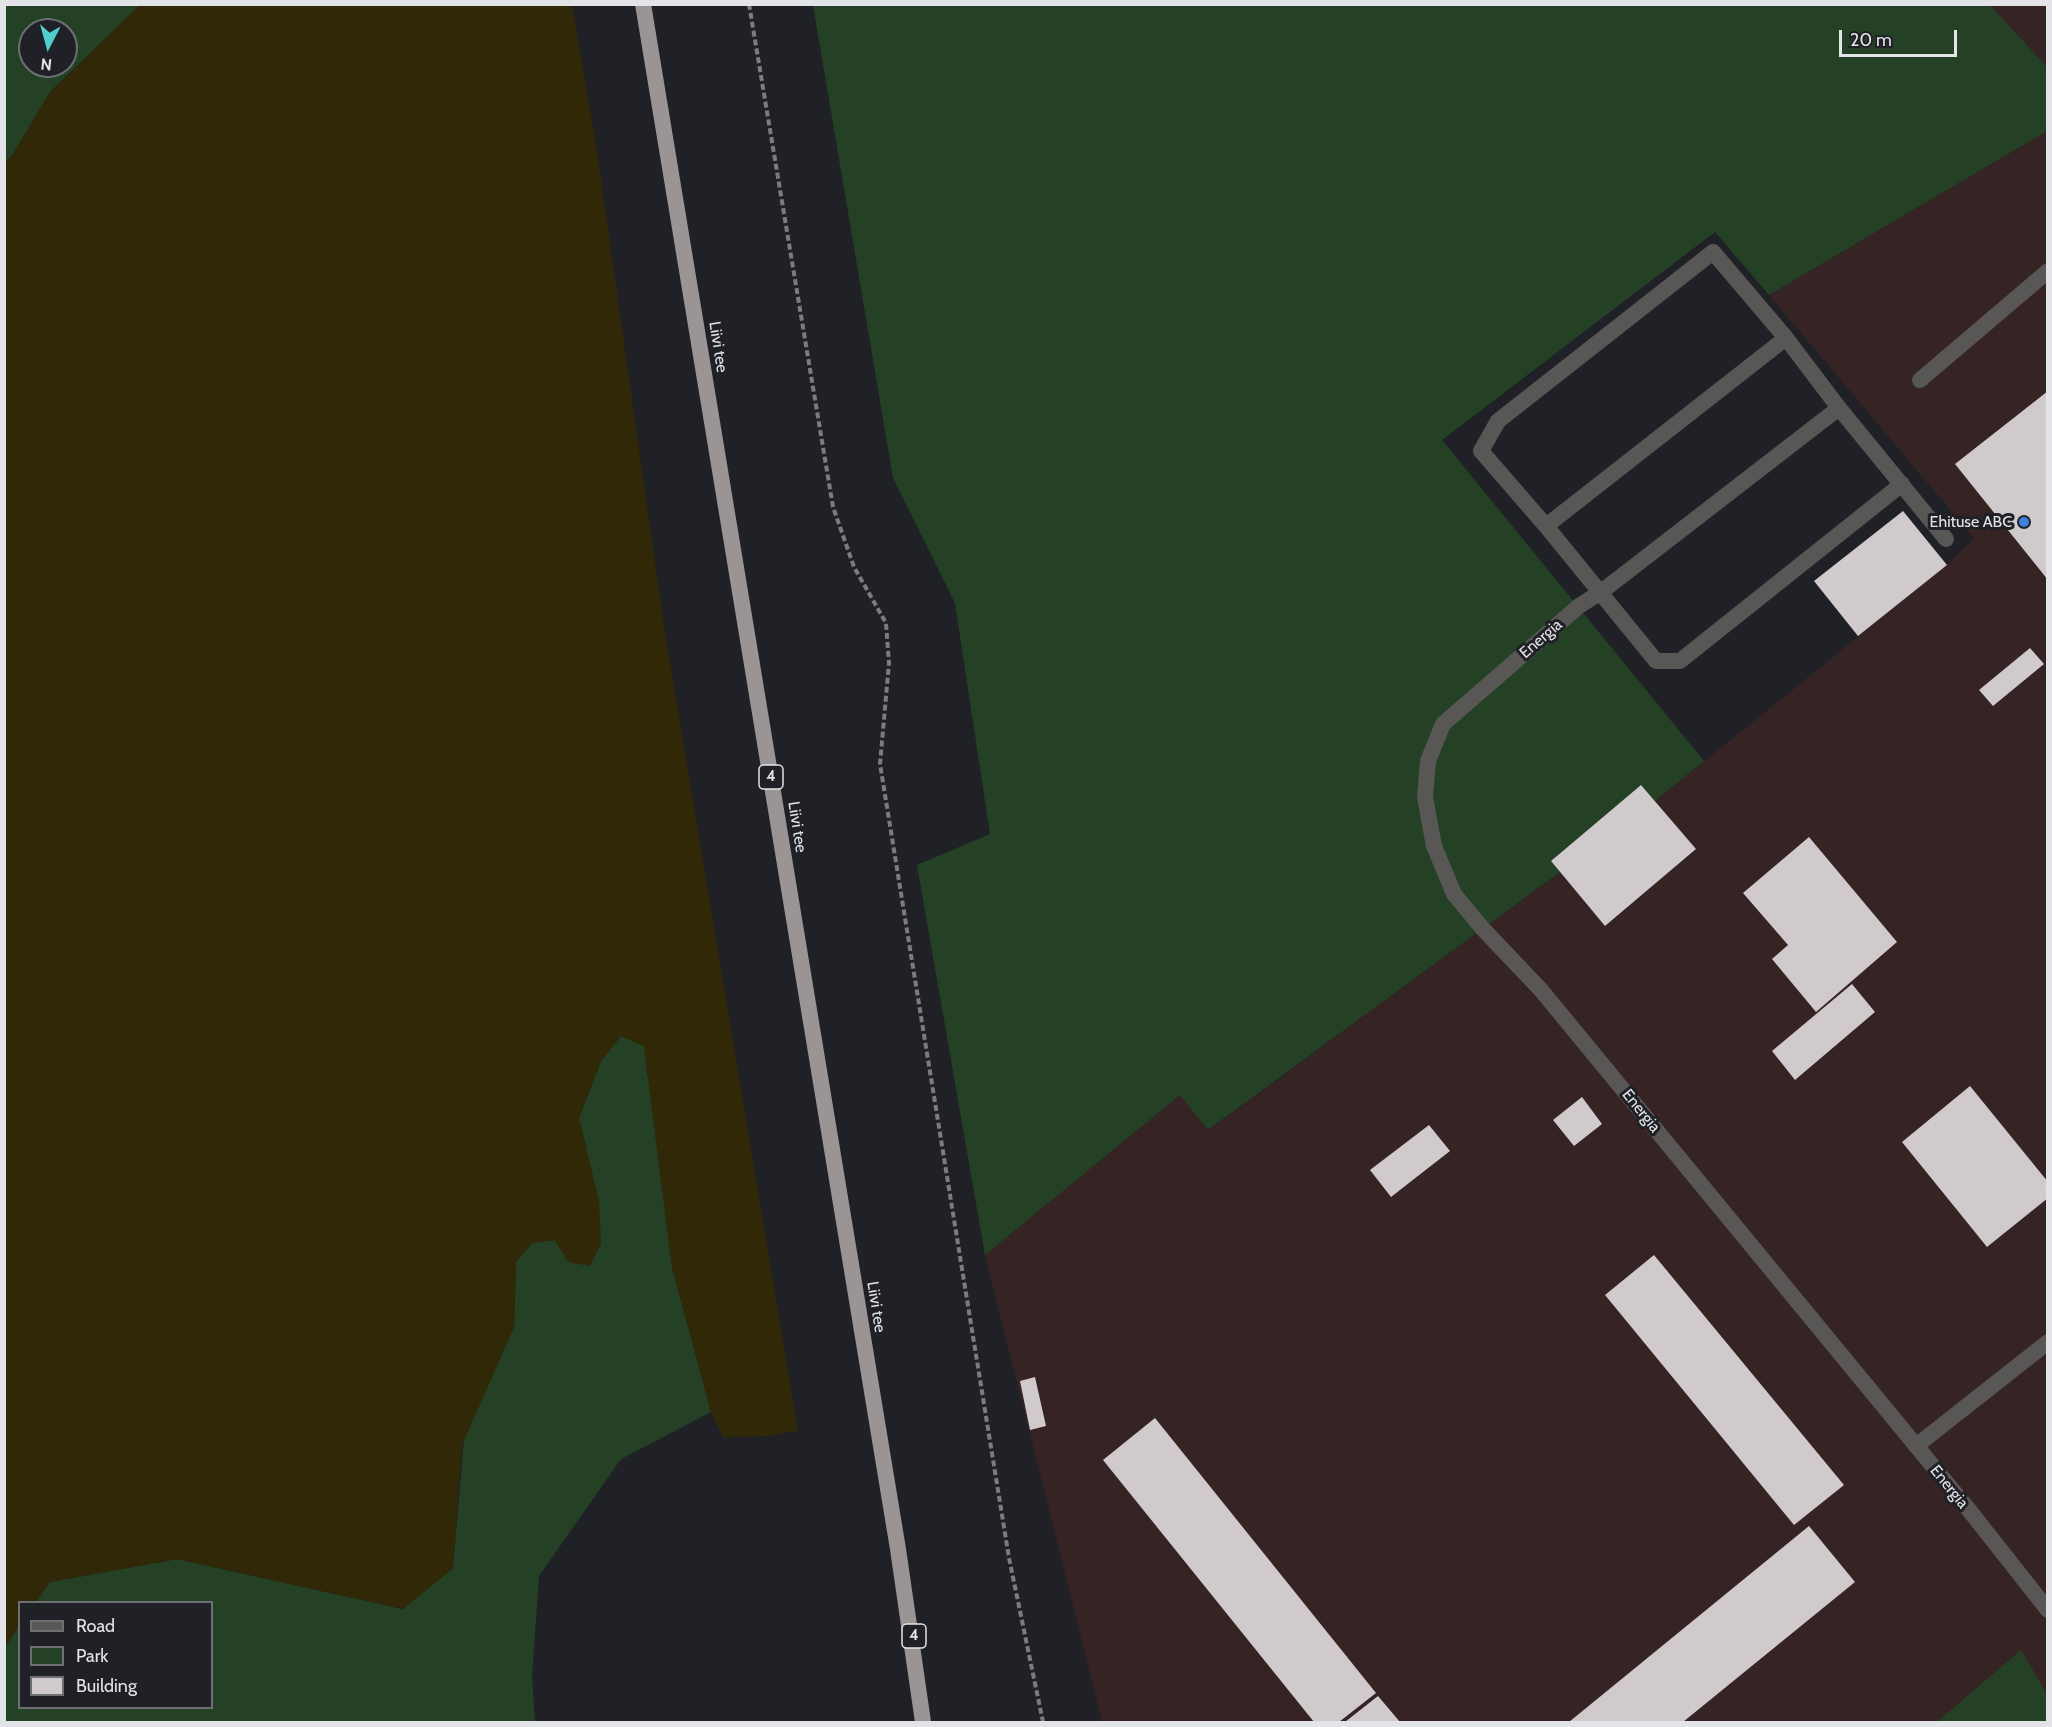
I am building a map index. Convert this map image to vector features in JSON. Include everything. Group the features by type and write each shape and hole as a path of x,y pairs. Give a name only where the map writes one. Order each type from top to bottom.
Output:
{"highway":[{"name":"Liivi tee","path":"643,4 898,1549 923,1722"},
{"name":"Liivi tee","path":"898,1549 931,1722"}],"street":[{"path":"1902,484 1680,661 1656,661 1601,592 1481,451 1498,421 1713,252 1786,338 1839,408 1902,484 1946,538"},
{"path":"1920,380 2048,272"},
{"path":"1546,526 1786,338"},
{"name":"Energia","path":"1839,408 1601,592 1578,606 1443,724 1428,761 1425,797 1434,846 1454,894 1483,929 1541,990 2048,1610"},
{"path":"1916,1446 2048,1342"}],"path":[{"path":"749,4 833,507 854,567 886,623 889,663 880,764 1009,1558 1043,1722"}],"shaded area":[{"path":"1989,5 2047,5 2047,67"},
{"path":"2047,131 2047,1722 1102,1722 985,1255 1181,1094 1209,1130 1560,872 1606,925 1696,850 1655,801 1947,565 1974,538 1769,295"}],"green space":[{"path":"1989,4 2047,67 2047,131 1769,295 1715,232 1442,440 1704,761 1655,801 1641,785 1551,861 1560,872 1208,1130 1180,1095 985,1255 917,865 990,834 955,603 893,478 813,5"},
{"path":"5,5 140,5 78,65 78,18 18,18 18,78 64,78 50,92 13,154 5,162"},
{"path":"621,1036 644,1046 672,1267 711,1412 621,1459 539,1576 532,1676 535,1722 5,1722 5,1647 18,1628 18,1709 213,1709 213,1601 37,1601 50,1582 177,1559 403,1609 453,1568 464,1438 514,1327 516,1262 532,1243 556,1240 568,1262 586,1146 579,1118 601,1061"},
{"path":"2021,1650 2047,1694 2047,1722 1937,1722"}],"sand":[{"path":"140,5 572,5 595,138 664,625 798,1431 767,1436 723,1437 711,1412 672,1267 644,1046 621,1036 601,1061 579,1118 599,1201 601,1244 590,1266 568,1262 555,1240 532,1243 516,1262 514,1327 462,1445 453,1568 403,1609 177,1559 50,1582 37,1601 18,1601 18,1628 5,1647 5,162 13,154 50,92 64,78 78,78 78,65"}],"building":[{"name":"Ehituse ABC","path":"2048,391 2048,580 1955,464"},
{"path":"1903,511 1947,565 1858,636 1814,581"},
{"path":"2030,648 2044,664 1993,706 1979,690"},
{"path":"1641,785 1696,849 1605,926 1551,861"},
{"path":"1809,837 1897,942 1816,1012 1772,959 1788,945 1743,893"},
{"path":"1852,984 1875,1012 1795,1080 1772,1051"},
{"path":"1970,1086 2048,1182 2048,1198 1987,1247 1902,1142"},
{"path":"1582,1097 1602,1124 1574,1146 1553,1120"},
{"path":"1429,1125 1450,1151 1391,1197 1370,1170"},
{"path":"1654,1255 1844,1485 1794,1525 1605,1295"},
{"path":"1035,1377 1046,1426 1030,1430 1020,1381"},
{"path":"1155,1418 1376,1693 1339,1722 1314,1722 1103,1460"},
{"path":"1809,1526 1855,1582 1683,1722 1569,1722"},
{"path":"1378,1696 1400,1722 1345,1722"}],"place":[{"name":"Ehituse ABC","path":"2024,522"}]}
